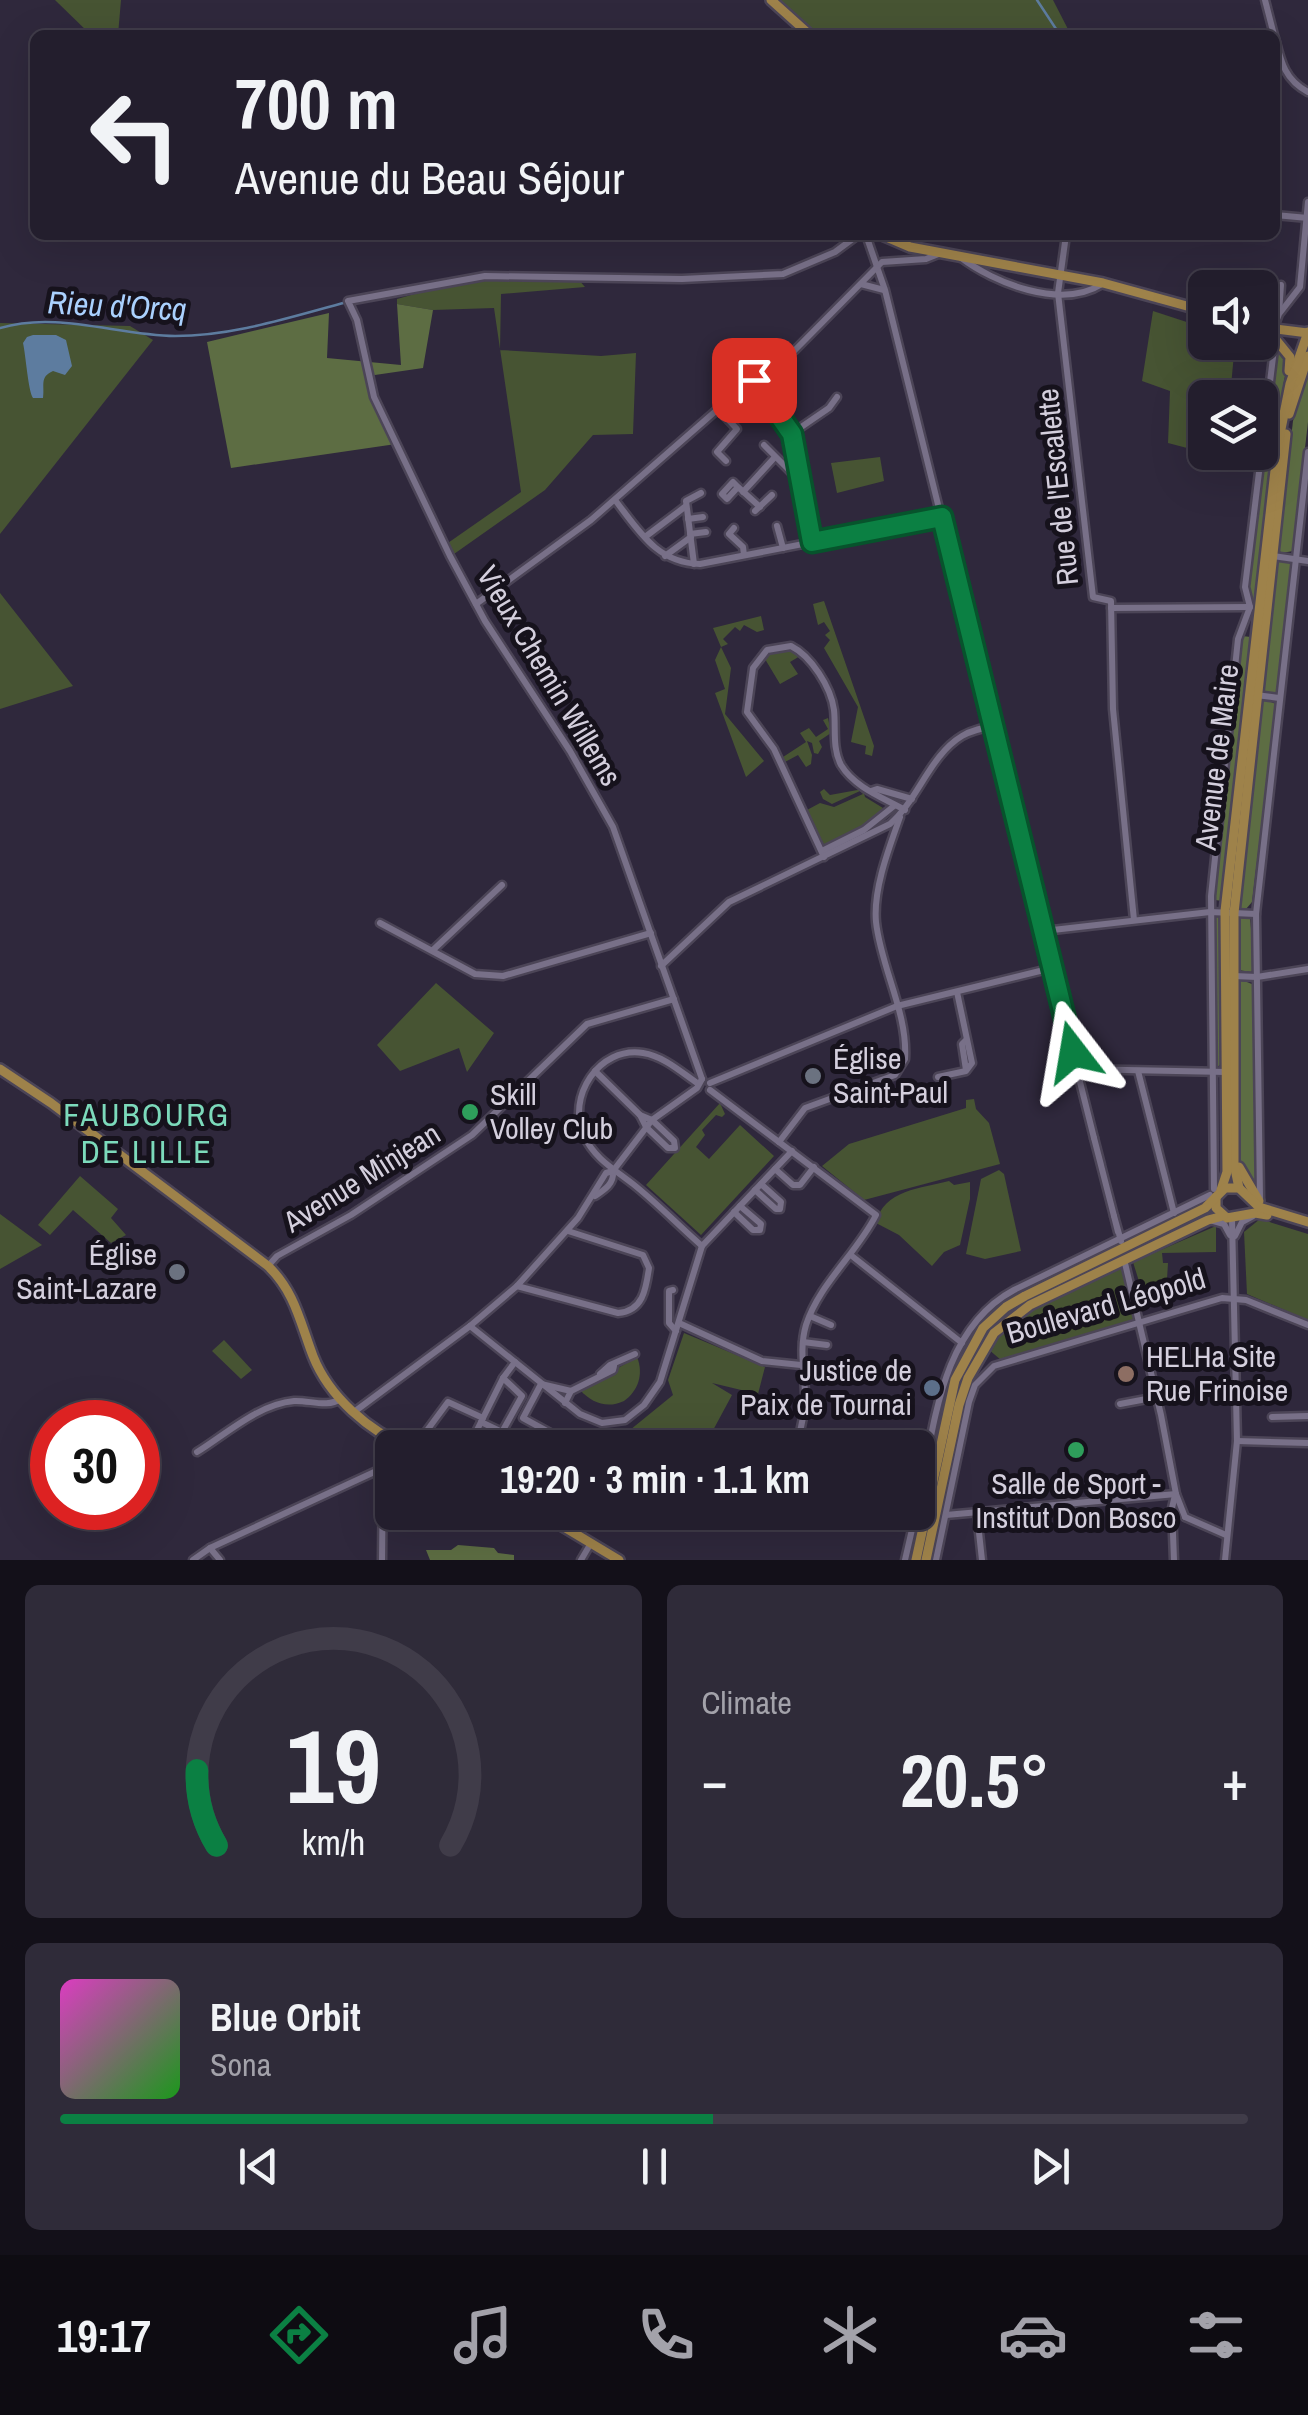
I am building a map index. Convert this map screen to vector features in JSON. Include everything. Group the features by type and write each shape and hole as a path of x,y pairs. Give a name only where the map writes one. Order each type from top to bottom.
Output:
{"main road":[{"path":"771,0 804,30"},
{"path":"892,240 1102,283 1188,306"},
{"path":"1278,335 1308,333"},
{"name":"Avenue de Maire","path":"1213,1194 1226,1165 1229,912 1255,608 1278,444 1290,384 1308,333"},
{"path":"1278,340 1290,357 1290,384"},
{"name":"Avenue de Maire","path":"1243,1192 1235,1155 1234,976 1229,912 1288,414 1308,356"},
{"path":"0,1069 62,1110 268,1266 293,1298 316,1362 354,1412 378,1430"},
{"path":"1235,1155 1244,1179 1263,1209"},
{"path":"1228,1218 1216,1208 1213,1194 1230,1186 1263,1209 1308,1225"},
{"path":"1243,1192 1248,1205 1243,1214"},
{"name":"Boulevard Léopold","path":"916,1560 955,1380 973,1343 1006,1306 1121,1239 1192,1214 1213,1194"},
{"path":"980,1354 1014,1314 1208,1220 1263,1209"},
{"name":"Boulevard Léopold","path":"926,1560 959,1405 980,1354"},
{"path":"569,1530 619,1560"}],"street":[{"path":"1264,0 1272,30"},
{"path":"1280,57 1294,84 1308,92"},
{"path":"1279,314 1300,286 1308,202"},
{"path":"1280,215 1307,218"},
{"name":"Vieux Chemin Willems","path":"703,1085 613,828 592,787 476,604 374,398 357,320 348,300 485,276 732,277 796,271 852,240"},
{"path":"868,240 885,290 1121,1239"},
{"name":"Rue de l'Escalette","path":"1065,240 1058,293 1094,597 1111,602 1113,709 1134,920"},
{"path":"476,604 615,500 718,409 795,350 887,259 926,259 941,253"},
{"path":"959,256 973,268 1034,292 1088,290 1102,283"},
{"path":"861,284 885,290"},
{"path":"1279,314 1281,285"},
{"name":"Avenue de Maire","path":"1278,318 1279,314"},
{"name":"Avenue de Maire","path":"1213,1194 1210,912 1238,639 1255,608 1245,586 1271,360"},
{"path":"754,380 792,434 812,542"},
{"path":"792,434 829,408 837,397"},
{"path":"718,409 737,429 717,452 726,461"},
{"path":"764,445 791,472 799,472"},
{"name":"Avenue de Maire","path":"1263,1209 1258,1188 1256,914 1308,452"},
{"path":"772,495 757,509 741,489 775,458"},
{"path":"694,564 686,501 701,493"},
{"path":"615,500 644,538 665,556 694,564 942,517"},
{"path":"644,538 686,506"},
{"path":"688,519 704,517"},
{"path":"777,526 783,548"},
{"path":"734,528 729,534 742,547 744,556"},
{"path":"665,556 691,536 706,532"},
{"path":"1272,556 1308,561"},
{"path":"1111,608 1255,608"},
{"path":"823,854 772,745 746,710 753,668 767,650 791,646 809,660 832,701 839,760 848,774 899,809"},
{"name":"Avenue de Maire","path":"1256,695 1279,698"},
{"path":"661,966 728,902 823,854 880,831 912,798 954,742 994,726"},
{"path":"871,791 874,788 912,798"},
{"path":"780,1142 805,1108 895,1075 905,1059 876,918 899,809 898,794"},
{"path":"433,950 502,885"},
{"path":"1044,931 1210,912 1256,914"},
{"path":"380,923 476,974 503,976 650,932"},
{"path":"354,1412 517,1286 568,1231 595,1196 606,1172 613,1171 652,1120 703,1085 897,1006 1052,968"},
{"path":"1234,976 1308,970"},
{"path":"938,1078 966,1071 962,1044 967,1039 957,992"},
{"name":"Avenue Minjean","path":"268,1266 277,1256 351,1214 472,1135 588,1024 674,999"},
{"path":"702,1246 632,1182 613,1171 588,1144 578,1120 580,1096 595,1071 615,1056 640,1052 665,1060 876,1214 810,1316 803,1342 805,1398 799,1430"},
{"path":"1076,1065 1138,1072 1226,1072"},
{"path":"595,1071 674,1141 674,1148 668,1148 646,1128 640,1114"},
{"path":"1138,1072 1174,1213"},
{"path":"470,1326 591,1420 625,1420 644,1405 660,1382 702,1246 792,1151"},
{"path":"775,1169 793,1185 800,1184 814,1167"},
{"name":"Boulevard Léopold","path":"932,1430 944,1381 962,1344 984,1312 1002,1296 1213,1194"},
{"path":"1232,1241 1242,1222 1263,1209"},
{"path":"1225,1560 1237,1442 1232,1241 1228,1218"},
{"path":"1208,1220 1224,1224 1232,1241"},
{"path":"517,1286 618,1313 640,1304 649,1268 642,1255 568,1231"},
{"path":"852,1256 962,1344"},
{"path":"1124,1259 1176,1494 1185,1516"},
{"path":"674,1290 668,1291 669,1323 762,1360 801,1366"},
{"path":"1234,1297 1308,1326"},
{"name":"Boulevard Léopold","path":"936,1560 969,1402 975,1385 994,1366 1234,1297"},
{"path":"810,1316 830,1324"},
{"path":"803,1342 827,1345"},
{"path":"565,1403 571,1391 635,1354"},
{"name":"Boulevard Léopold","path":"980,1354 994,1366"},
{"path":"477,1430 515,1362"},
{"path":"425,1430 448,1402 502,1432 522,1396 503,1378"},
{"path":"541,1384 571,1391"},
{"path":"541,1384 523,1418 545,1430"},
{"path":"1120,1404 1157,1397"},
{"path":"197,1452 270,1406 293,1401 334,1404 342,1398"},
{"path":"1272,1417 1308,1416"},
{"path":"1237,1442 1308,1443"},
{"path":"194,1560 210,1548 375,1472"},
{"path":"946,1515 1176,1494"},
{"path":"1174,1560 1172,1508 1176,1494"},
{"path":"977,1514 982,1560"},
{"path":"1174,1519 1185,1516 1226,1535"},
{"path":"382,1530 382,1560"},
{"path":"905,1560 912,1530"},
{"path":"581,1560 591,1543"},
{"path":"210,1548 220,1560"}],"green space":[{"path":"55,0 121,0 118,30 86,30"},
{"path":"778,0 1053,0 1068,30 811,30"},
{"path":"474,277 578,279 585,287 501,294 500,349 494,308 433,310 397,304 397,299"},
{"path":"397,304 433,310 423,368 368,376 396,444 231,468 207,342 329,313 327,358 401,365"},
{"path":"1153,311 1188,322 1188,360 1233,360 1232,380 1188,380 1187,448 1168,443 1170,391 1142,381"},
{"path":"0,323 130,326 153,340 0,534"},
{"path":"1278,348 1288,359 1278,415 1278,380 1273,380"},
{"path":"500,350 601,356 636,353 633,434 593,435 545,490 454,554 445,545 521,492"},
{"path":"1308,368 1308,422 1293,551 1282,553 1278,550 1293,421"},
{"path":"880,457 884,481 837,493 831,463"},
{"path":"1261,470 1270,470 1254,603 1247,585"},
{"path":"1275,562 1292,564 1276,693 1262,694"},
{"path":"0,593 73,686 0,709"},
{"path":"824,601 874,746 872,756 865,754 866,746 851,742 858,707 824,648 830,640 825,635 830,631 824,622 818,625 813,604"},
{"path":"761,616 764,630 757,632 744,625 740,631 735,627 723,639 728,644 721,647 713,628"},
{"path":"1242,636 1251,637 1251,644 1223,901 1215,900"},
{"path":"721,647 731,668 725,714 764,761 746,777 715,693 725,689 715,660"},
{"path":"788,649 800,656 790,662 798,674 780,684 765,659 766,655"},
{"path":"1262,699 1276,704 1252,902 1246,909 1239,909"},
{"path":"828,718 831,733 819,741 822,747 818,754 807,741 811,764 806,767 798,755 785,762 783,757 806,742 800,733 809,728 816,737 828,729 823,720"},
{"path":"824,789 830,795 863,789 865,797 883,808 856,831 825,847 807,810 820,803 834,807 863,794 860,791 832,804 823,799 820,792"},
{"path":"1213,914 1221,916 1223,1061 1216,1069"},
{"path":"1250,916 1254,968 1251,972 1238,970 1236,919"},
{"path":"1240,979 1254,985 1256,1192 1238,1157 1236,982"},
{"path":"436,983 494,1033 467,1072 459,1048 400,1071 377,1045"},
{"path":"974,1099 976,1109 989,1123 1000,1164 864,1200 822,1166 849,1144 966,1108 966,1100"},
{"path":"720,1103 725,1114 716,1115 702,1130 705,1135 696,1147 709,1159 740,1125 774,1156 701,1235 646,1185"},
{"path":"999,1170 1004,1174 1021,1251 985,1259 966,1254 981,1179"},
{"path":"80,1176 118,1209 111,1218 126,1235 111,1243 73,1210 50,1235 38,1225"},
{"path":"949,1181 954,1185 970,1182 970,1199 960,1245 944,1252 932,1266 899,1235 876,1223 880,1212 895,1197"},
{"path":"0,1214 42,1245 0,1269"},
{"path":"1260,1219 1308,1234 1308,1320 1247,1294 1244,1232"},
{"path":"1216,1226 1216,1252 1162,1253 1163,1263 1168,1263 1167,1279 1173,1296 1146,1304 1133,1262"},
{"path":"1122,1267 1134,1320 1001,1360 988,1349 1032,1309"},
{"path":"684,1333 765,1367 758,1394 712,1383 732,1395 713,1430 630,1430 673,1395 668,1380"},
{"path":"224,1340 252,1370 241,1379 212,1351"},
{"path":"637,1357 638,1382 624,1401 600,1403 580,1390"},
{"path":"458,1545 494,1548 498,1553 514,1555 514,1560 430,1560 426,1550 451,1550"}],"water":[{"path":"33,335 56,335 66,340 72,366 65,375 53,371 46,376 43,398 33,398 28,381 23,343"}],"waterway":[{"path":"1037,0 1057,30"},
{"name":"Rieu d'Orcq","path":"0,328 43,322 153,335 197,335 262,325 347,302"}],"place":[{"name":"Église Saint-Paul","path":"813,1076"},
{"name":"Skill Volley Club","path":"470,1112"},
{"name":"Église Saint-Lazare","path":"177,1272"},
{"name":"HELHa Site Rue Frinoise","path":"1126,1374"},
{"name":"Justice de Paix de Tournai","path":"932,1388"},
{"name":"Salle de Sport - Institut Don Bosco","path":"1076,1450"}],"district":[{"name":"FAUBOURG DE LILLE","path":"147,1134"}],"route":[{"path":"754,380 792,434 812,542 942,517 1073,1052"}]}
